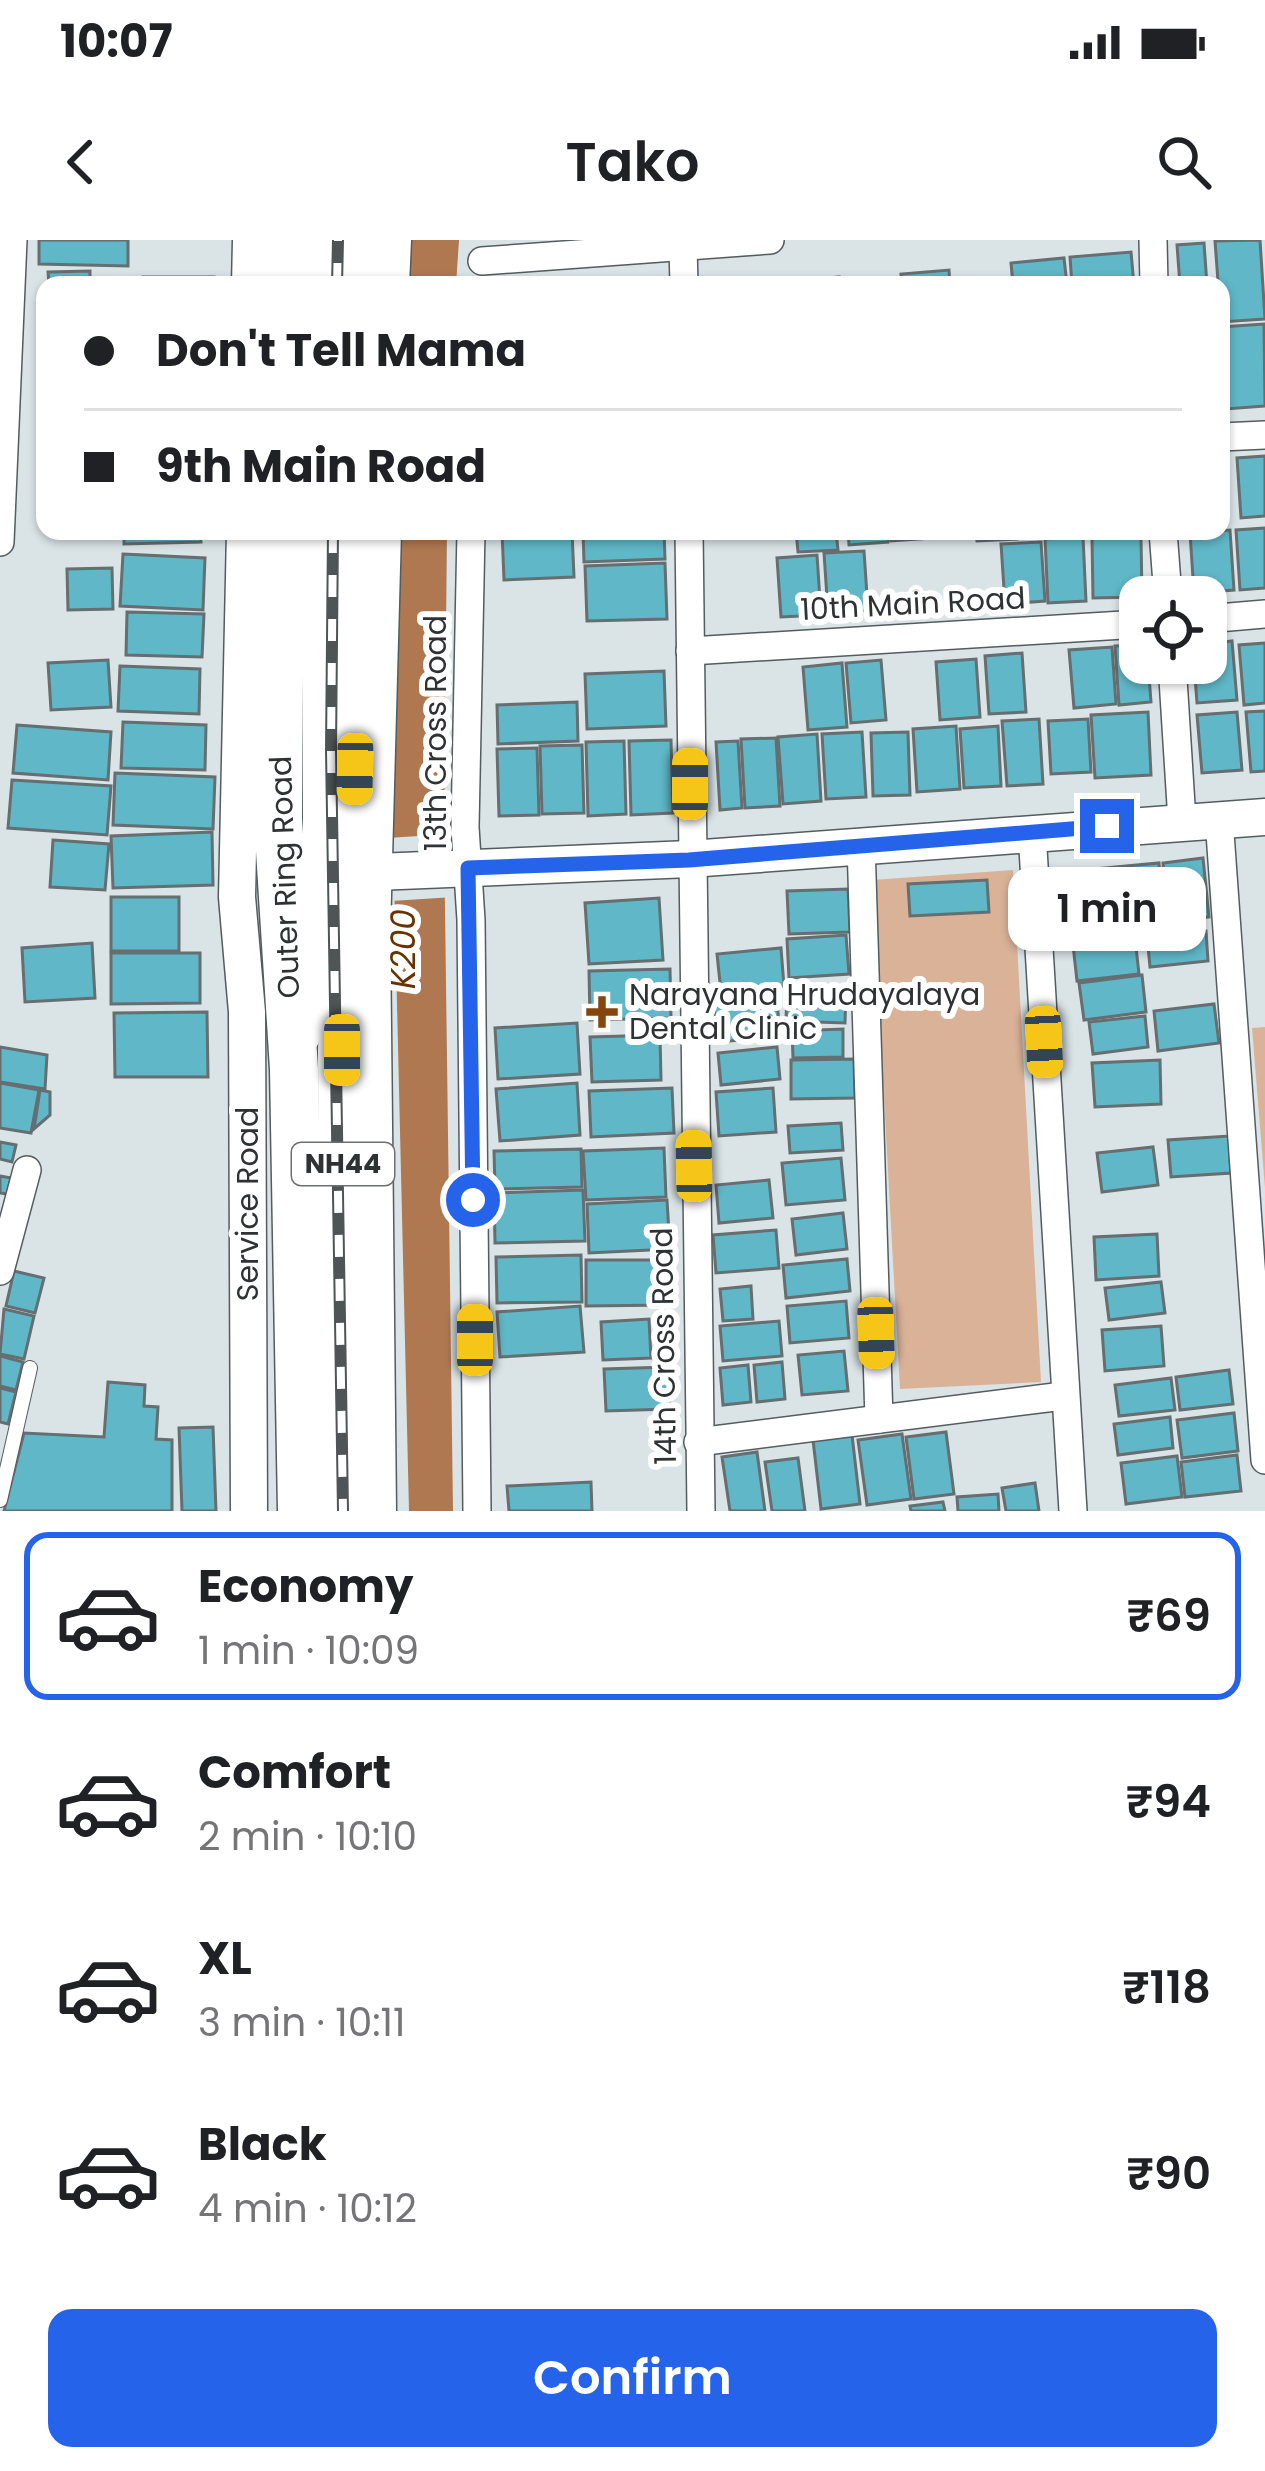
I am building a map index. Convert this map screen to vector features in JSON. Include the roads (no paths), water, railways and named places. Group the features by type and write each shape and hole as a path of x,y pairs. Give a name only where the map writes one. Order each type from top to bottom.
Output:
{"highway":[{"path":"284,276 285,240"},
{"path":"360,240 360,276"},
{"name":"Outer Ring Road","path":"280,540 278,819 268,1013 294,1069 302,1511"},
{"name":"Outer Ring Road","path":"344,1511 342,1050 371,872 357,540"},
{"path":"342,1050 374,1103"}],"street":[{"path":"0,542 13,240"},
{"path":"250,276 251,240"},
{"path":"321,240 321,276"},
{"path":"391,276 393,240"},
{"path":"483,262 770,240"},
{"path":"1153,240 1154,276"},
{"path":"683,246 684,276"},
{"path":"1230,437 1265,435"},
{"name":"Service Road","path":"244,540 237,897 268,1013 249,1511"},
{"path":"294,1069 321,962 321,540"},
{"path":"378,1511 371,872 383,540"},
{"name":"13th Cross Road","path":"471,540 460,868 477,1511"},
{"name":"14th Cross Road","path":"689,540 689,860 701,1511"},
{"path":"1164,540 1166,576"},
{"path":"1227,617 1265,614"},
{"name":"10th Main Road","path":"690,651 1119,625"},
{"path":"1176,684 1200,820 1265,1460"},
{"path":"371,872 689,860 1265,817"},
{"path":"1032,832 1072,1511"},
{"path":"861,844 879,1419"},
{"path":"0,1271 27,1170"},
{"path":"698,1442 1063,1396"}],"lane":[{"path":"0,1500 30,1368"}],"water":[{"path":"405,240 459,240 457,276 403,276"},
{"name":"K200","path":"395,540 447,540 444,832 453,1511 409,1511 393,835"}],"railway":[{"path":"337,276 338,240"},
{"path":"333,540 331,750 343,1511"}],"place":[{"name":"Narayana Hrudayalaya Dental Clinic","path":"602,1012"}]}
